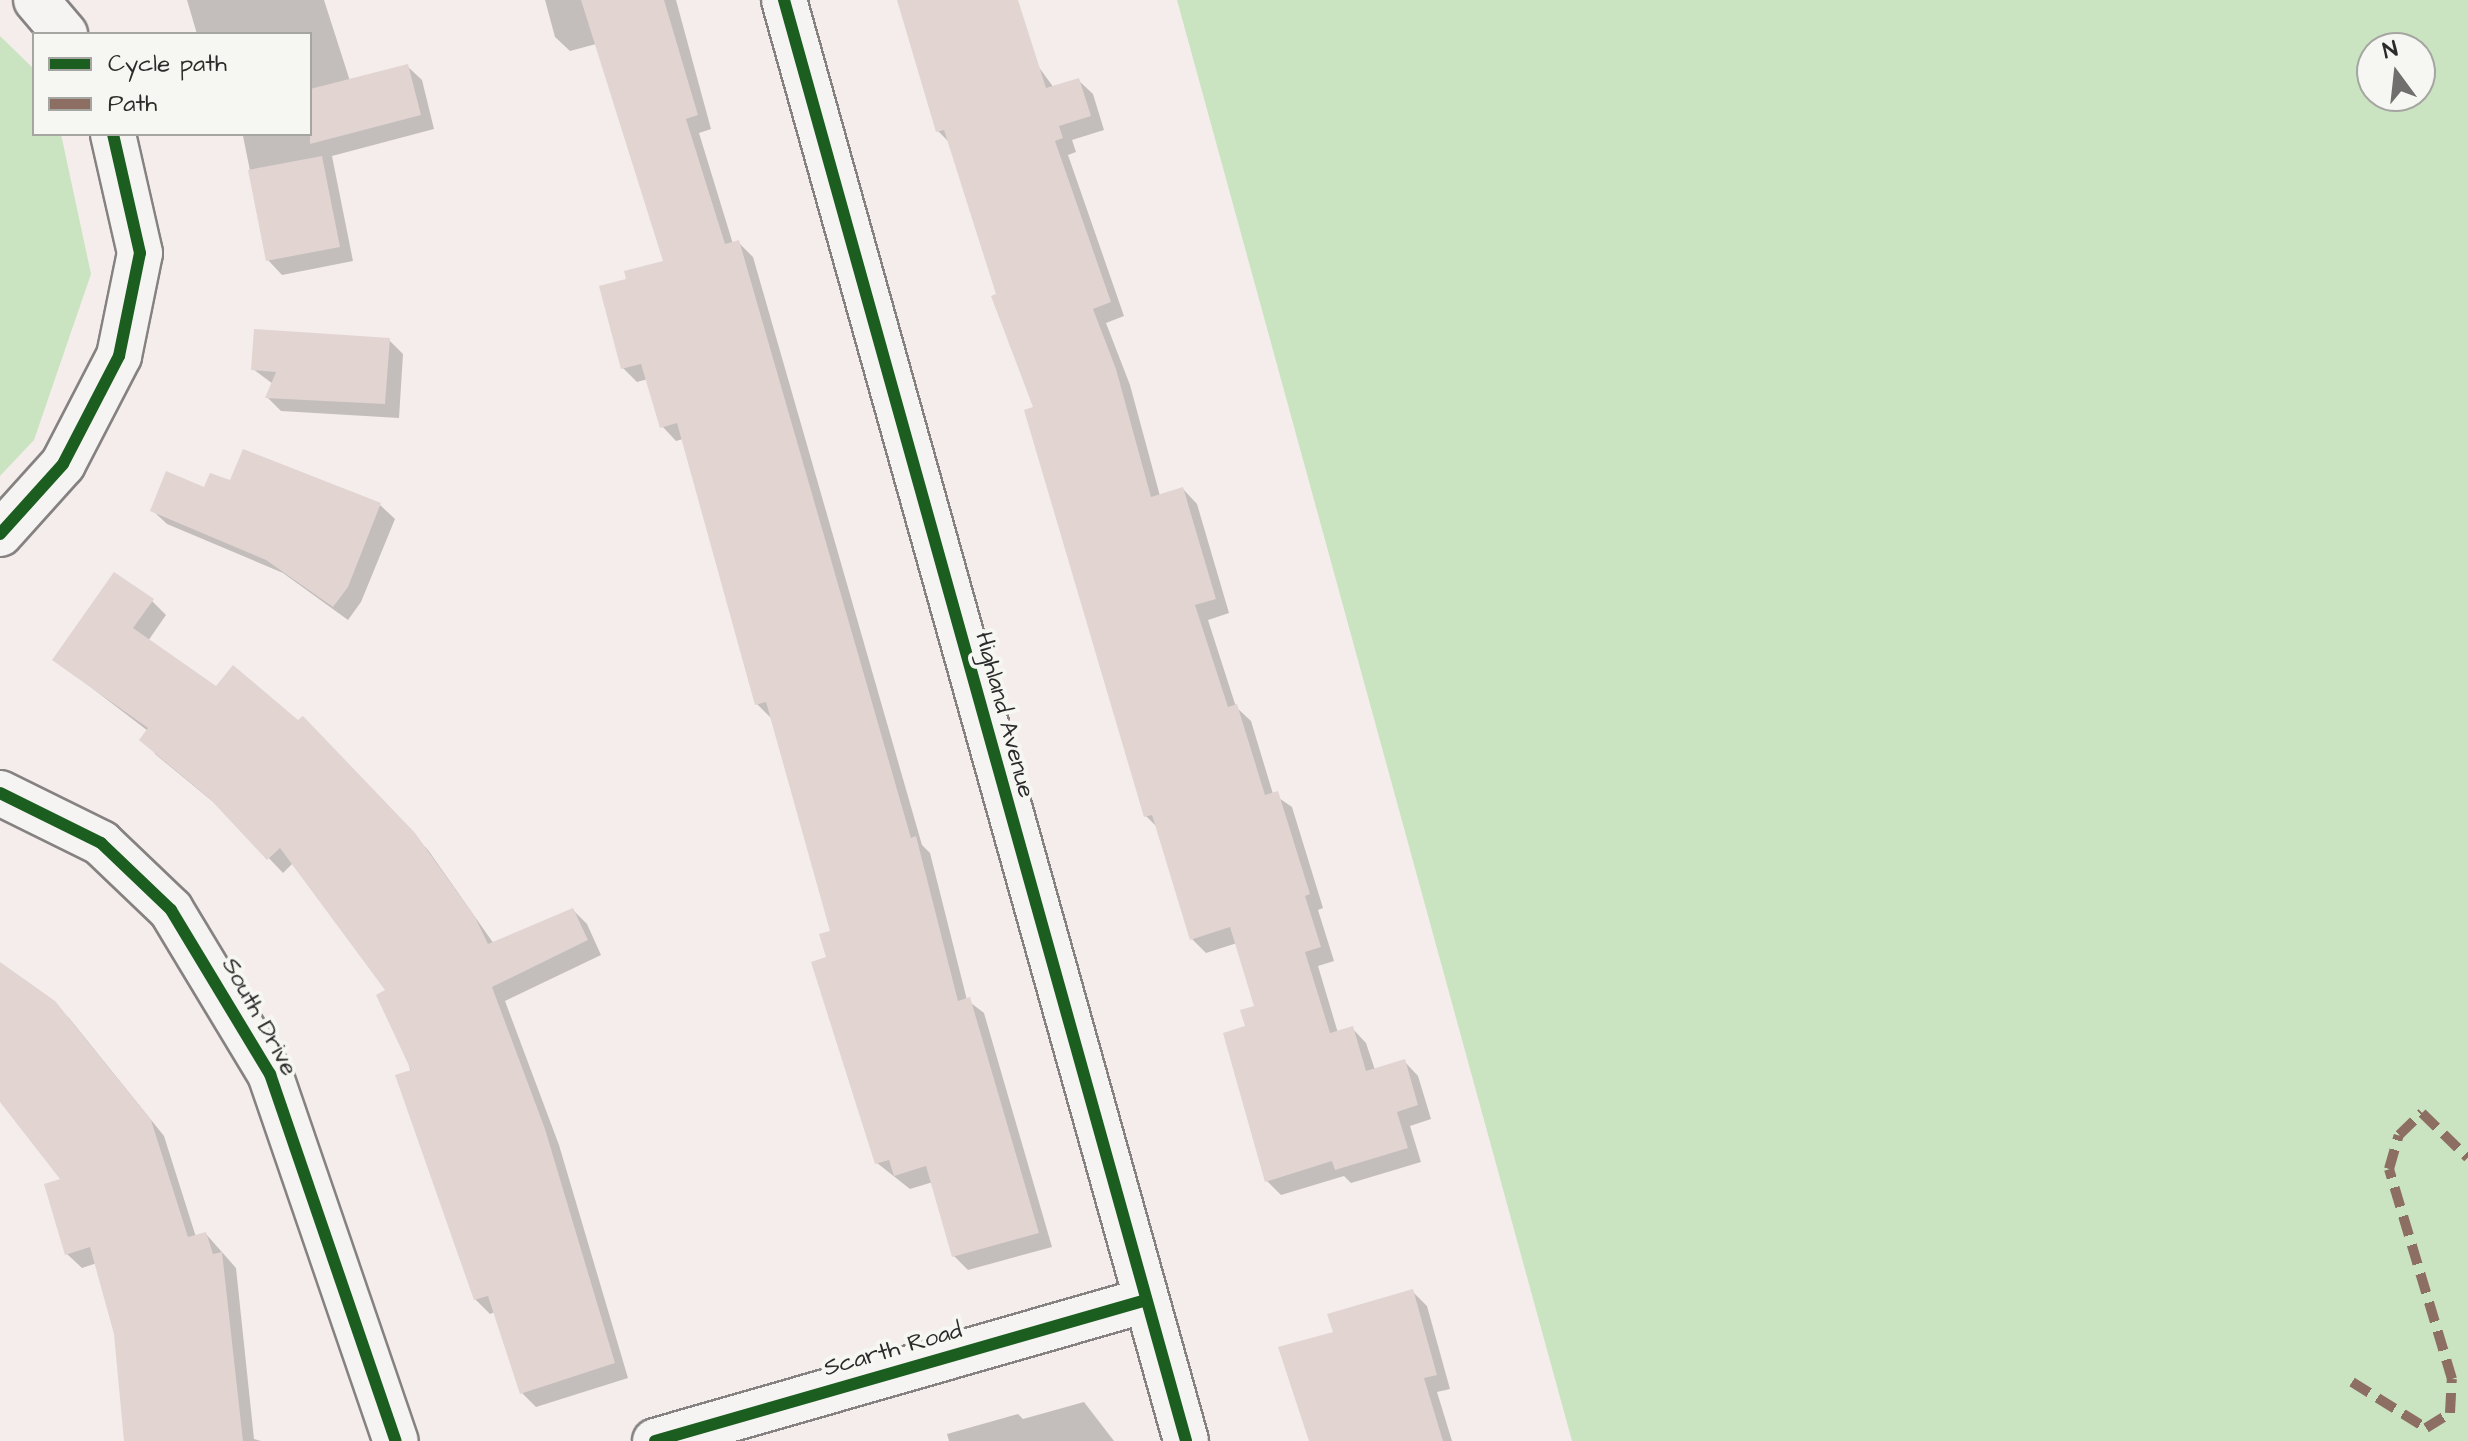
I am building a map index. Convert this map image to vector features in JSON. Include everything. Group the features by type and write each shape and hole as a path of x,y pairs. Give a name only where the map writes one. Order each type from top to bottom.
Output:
{"street":[{"path":"36,0 63,32"},
{"name":"Highland Avenue","path":"784,0 1143,1301 1186,1441"},
{"path":"0,534 63,464 119,356 140,253 113,136"},
{"name":"South Drive","path":"0,793 101,843 171,910 270,1074 396,1441"},
{"name":"Scarth Road","path":"655,1441 1143,1301"}],"green space":[{"path":"1177,0 2468,0 2468,1441 1572,1441"},
{"path":"0,36 32,67 32,136 61,136 91,274 34,440 0,476"}],"building":[{"path":"581,0 664,0 698,115 686,119 725,244 739,240 911,838 916,836 958,1001 970,997 1039,1233 952,1257 926,1166 894,1176 889,1160 875,1164 811,962 826,957 819,934 830,931 766,702 755,705 677,423 660,428 641,364 621,369 599,286 626,279 624,271 663,261"},
{"path":"897,0 1018,0 1046,88 1079,78 1091,116 1059,126 1063,138 1055,141 1111,302 1093,309 1116,369 1151,497 1183,487 1216,599 1195,605 1228,707 1237,704 1265,795 1278,791 1310,894 1305,896 1321,947 1305,952 1330,1033 1353,1026 1366,1071 1405,1059 1418,1105 1397,1112 1408,1148 1335,1170 1332,1161 1265,1182 1223,1033 1245,1026 1240,1010 1254,1006 1230,927 1190,940 1152,815 1144,817 1024,410 1033,407 991,296 996,294 944,130 936,132"},
{"path":"408,64 421,115 310,144 312,88"},
{"path":"322,156 340,247 266,261 248,170"},
{"path":"254,329 390,338 385,404 265,398 276,372 251,370"},
{"path":"243,449 381,503 348,587 333,607 266,560 150,511 166,471 204,487 210,473 230,480"},
{"path":"114,572 154,599 133,628 216,686 233,665 298,720 303,716 415,833 475,917 488,944 573,908 588,940 492,987 545,1129 615,1363 520,1394 488,1296 474,1300 395,1075 411,1070 376,995 385,990 280,848 267,860 210,799 139,740 148,728 52,660"},
{"path":"0,962 55,1001 151,1120 188,1237 206,1232 213,1254 222,1252 243,1441 124,1441 114,1334 90,1247 65,1255 44,1184 60,1179 0,1102"},
{"path":"1413,1289 1437,1375 1424,1378 1443,1441 1309,1441 1278,1347 1333,1332 1327,1314"}],"marked path":[{"path":"2352,1382 2426,1428 2450,1413 2452,1379 2389,1169 2399,1135 2422,1113 2468,1158"}],"cycle path":[{"path":"784,0 1186,1441"},
{"path":"0,534 63,464 119,356 140,253 113,136"},
{"path":"0,793 101,843 171,910 270,1074 396,1441"},
{"path":"655,1441 1143,1301"}]}
